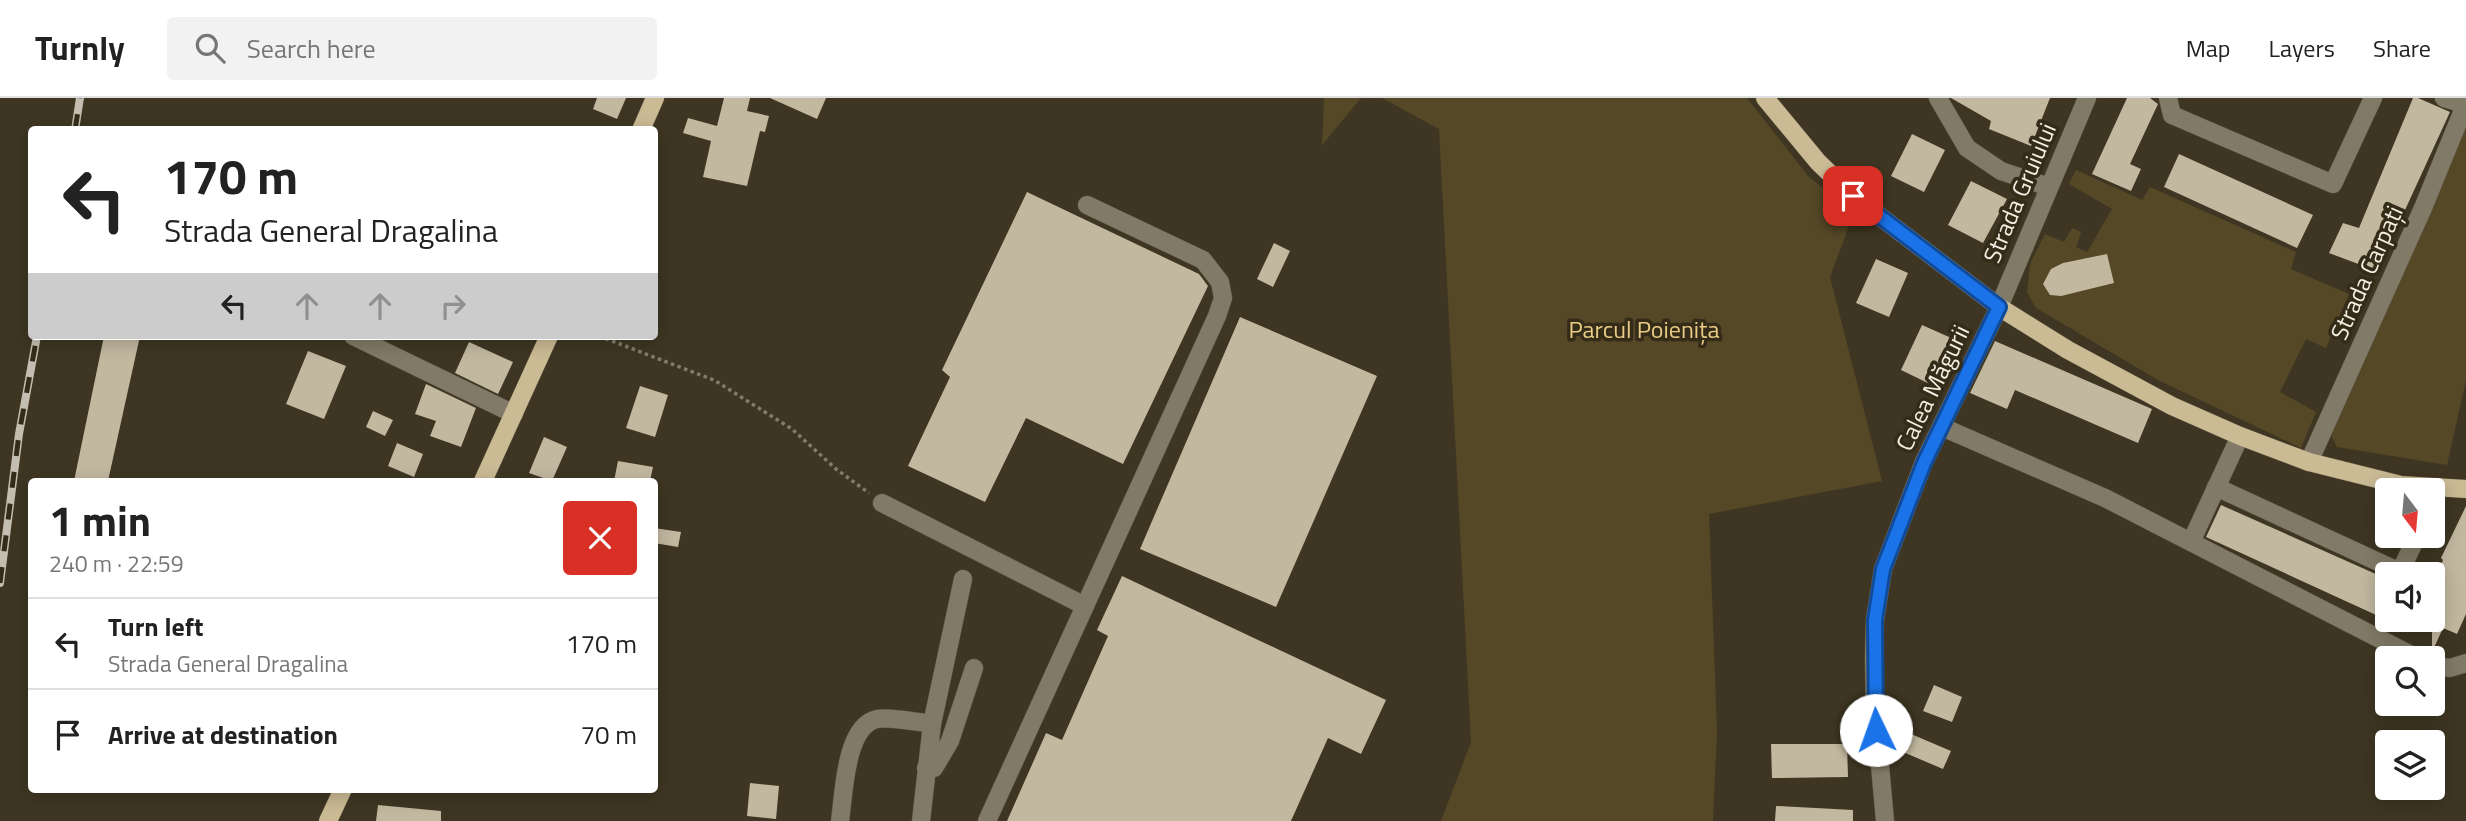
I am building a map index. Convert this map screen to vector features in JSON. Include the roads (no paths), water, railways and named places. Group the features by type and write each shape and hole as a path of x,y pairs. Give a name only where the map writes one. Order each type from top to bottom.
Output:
{"main road":[{"path":"643,126 655,98"},
{"path":"1765,98 1818,162 1853,196 1999,307 2068,350 2172,406 2309,462 2375,478"},
{"path":"484,478 547,340"},
{"path":"2445,492 2466,489"},
{"path":"328,821 341,793"}],"street":[{"path":"1938,98 1967,148 2001,171 2049,187"},
{"name":"Strada Gruiului","path":"1999,307 2087,98"},
{"path":"2168,98 2172,115 2333,184 2373,98"},
{"path":"2444,98 2466,103"},
{"name":"Strada Carpați","path":"2309,462 2423,208 2466,103"},
{"path":"987,821 1223,298 1220,282 1203,260 1087,205"},
{"name":"Calea Măgurii","path":"1885,821 1875,710 1875,620 1887,557 1924,463 1999,307"},
{"path":"361,340 514,414"},
{"path":"1942,427 2105,498 2394,646"},
{"path":"2190,542 2240,436"},
{"path":"2216,488 2400,572 2411,548"},
{"path":"882,503 1085,606"},
{"path":"921,821 932,724 963,579"},
{"path":"2445,667 2466,663"},
{"path":"926,768 934,768 950,741 974,668"},
{"path":"840,821 851,748 859,730 877,719 932,724"}],"railway":[{"path":"76,126 80,98"},
{"path":"0,583 19,434 36,340"}],"park label":[{"name":"Parcul Poieniţa","path":"1644,330"}]}
